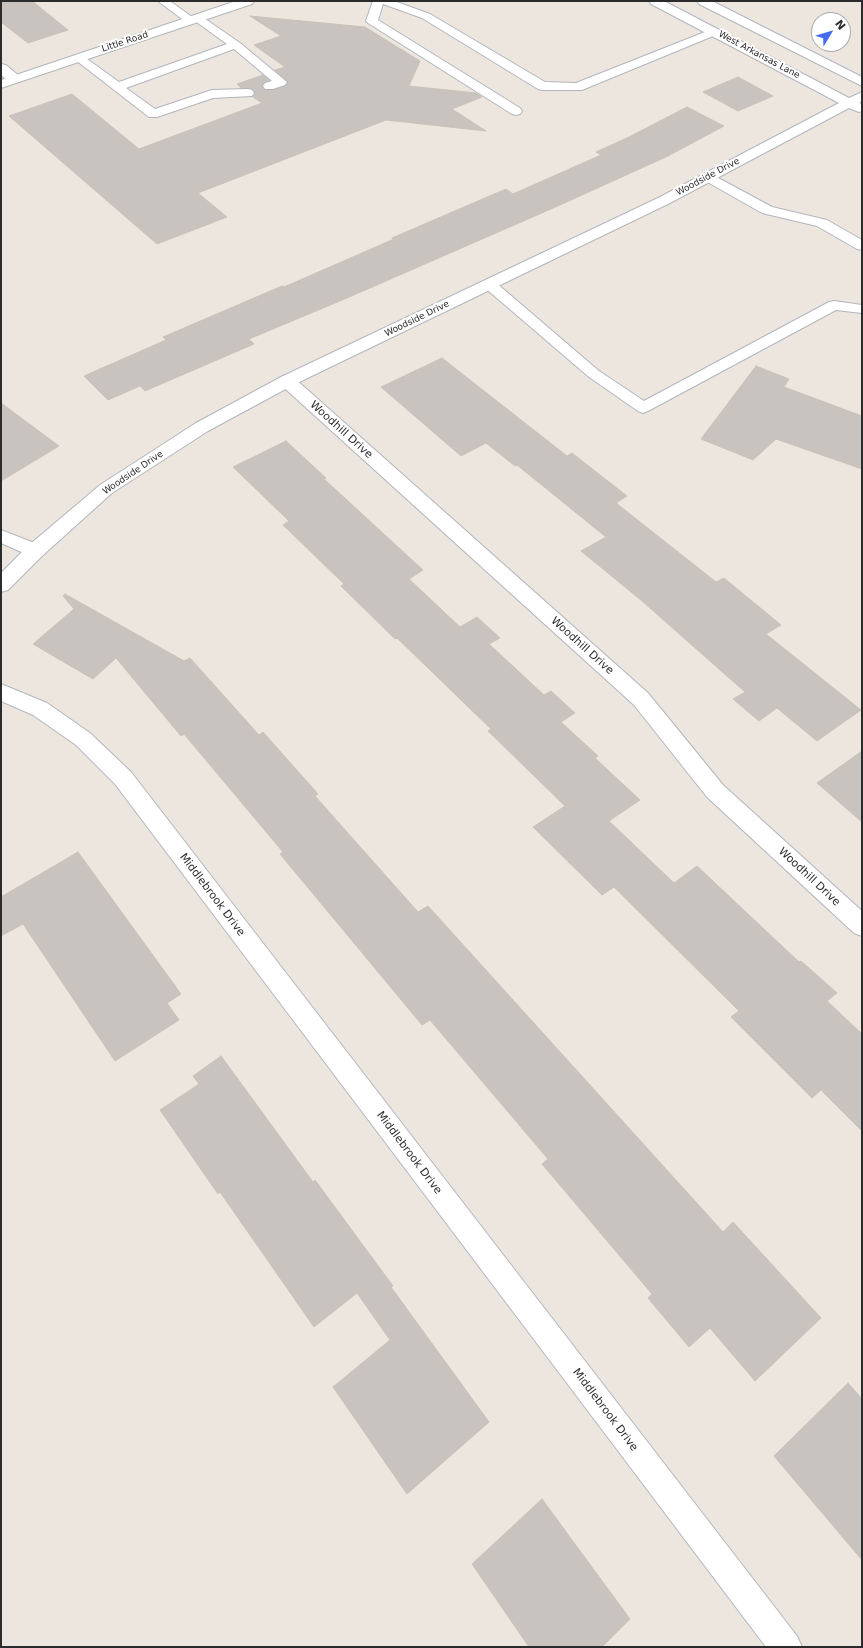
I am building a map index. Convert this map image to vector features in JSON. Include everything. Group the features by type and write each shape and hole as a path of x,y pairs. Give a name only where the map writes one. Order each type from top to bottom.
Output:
{"street":[{"name":"Little Road","path":"1,84 248,1"},
{"name":"West Arkansas Lane","path":"655,1 714,32 858,102"},
{"name":"West Arkansas Lane","path":"703,1 862,82"},
{"path":"1,68 14,79"},
{"name":"Woodside Drive","path":"1,585 35,551 106,489 202,426 287,381 663,201 858,102"},
{"name":"Woodhill Drive","path":"287,381 641,699 715,791 862,926"},
{"path":"1,536 35,551"},
{"name":"Middlebrook Drive","path":"1,692 40,709 83,739 122,778 786,1647"}],"lane":[{"path":"163,1 236,45 281,82 269,86"},
{"path":"378,1 372,20 516,111"},
{"path":"384,1 426,16 542,86 578,86 714,32"},
{"path":"117,86 236,45"},
{"path":"79,58 153,114 212,94 248,93"},
{"path":"709,177 767,210 822,223 862,246"},
{"path":"489,284 594,374 643,408 834,305 862,309"}],"building":[{"path":"1,1 32,1 68,30 28,43 1,22"},
{"path":"250,16 365,27 420,61 409,86 476,93 482,97 452,109 486,131 386,120 198,193 227,217 157,244 9,116 72,94 139,149 262,103 253,97 255,92 253,89 241,88 237,84 263,75 269,80 262,85 265,90 273,90 285,86 288,82 275,70 285,67 254,45 281,36"},
{"path":"738,77 773,96 738,111 703,92"},
{"path":"687,107 724,126 668,156 560,205 249,339 254,344 145,391 140,386 108,400 84,376 166,340 163,337 282,286 284,287 394,239 392,238 506,189 513,194 601,155 596,152"},
{"path":"442,358 567,456 572,453 627,496 616,503 716,582 724,578 781,625 766,634 861,710 817,741 777,708 759,721 733,699 745,692 642,601 581,551 606,537 517,465 515,466 486,443 461,456 381,387"},
{"path":"756,366 789,379 784,387 862,416 862,469 776,439 753,460 701,439"},
{"path":"1,403 59,446 1,481"},
{"path":"286,441 326,478 324,479 423,570 409,579 460,627 477,617 500,638 489,644 544,695 551,691 575,713 561,722 598,756 595,758 640,800 609,821 674,883 697,866 799,962 801,961 837,993 827,1001 862,1034 862,1131 821,1090 812,1098 731,1017 739,1011 614,887 602,895 533,827 565,806 488,731 491,729 341,586 344,584 283,525 289,521 233,467"},
{"path":"65,594 184,661 190,658 259,735 263,732 318,794 315,796 418,912 428,906 723,1232 733,1222 821,1318 755,1381 710,1328 689,1347 648,1298 652,1294 542,1164 548,1159 430,1020 422,1025 280,854 283,852 184,734 181,736 116,658 93,679 33,644 74,609 63,596"},
{"path":"862,751 862,822 817,783"},
{"path":"78,852 181,994 167,1003 179,1020 115,1061 23,924 1,936 1,897"},
{"path":"221,1056 313,1182 315,1180 393,1286 391,1287 489,1422 407,1494 333,1387 390,1340 357,1293 314,1327 220,1192 218,1194 160,1110 199,1084 193,1076"},
{"path":"848,1383 862,1399 862,1560 774,1456"},
{"path":"542,1499 630,1619 602,1647 529,1647 472,1564"}]}
